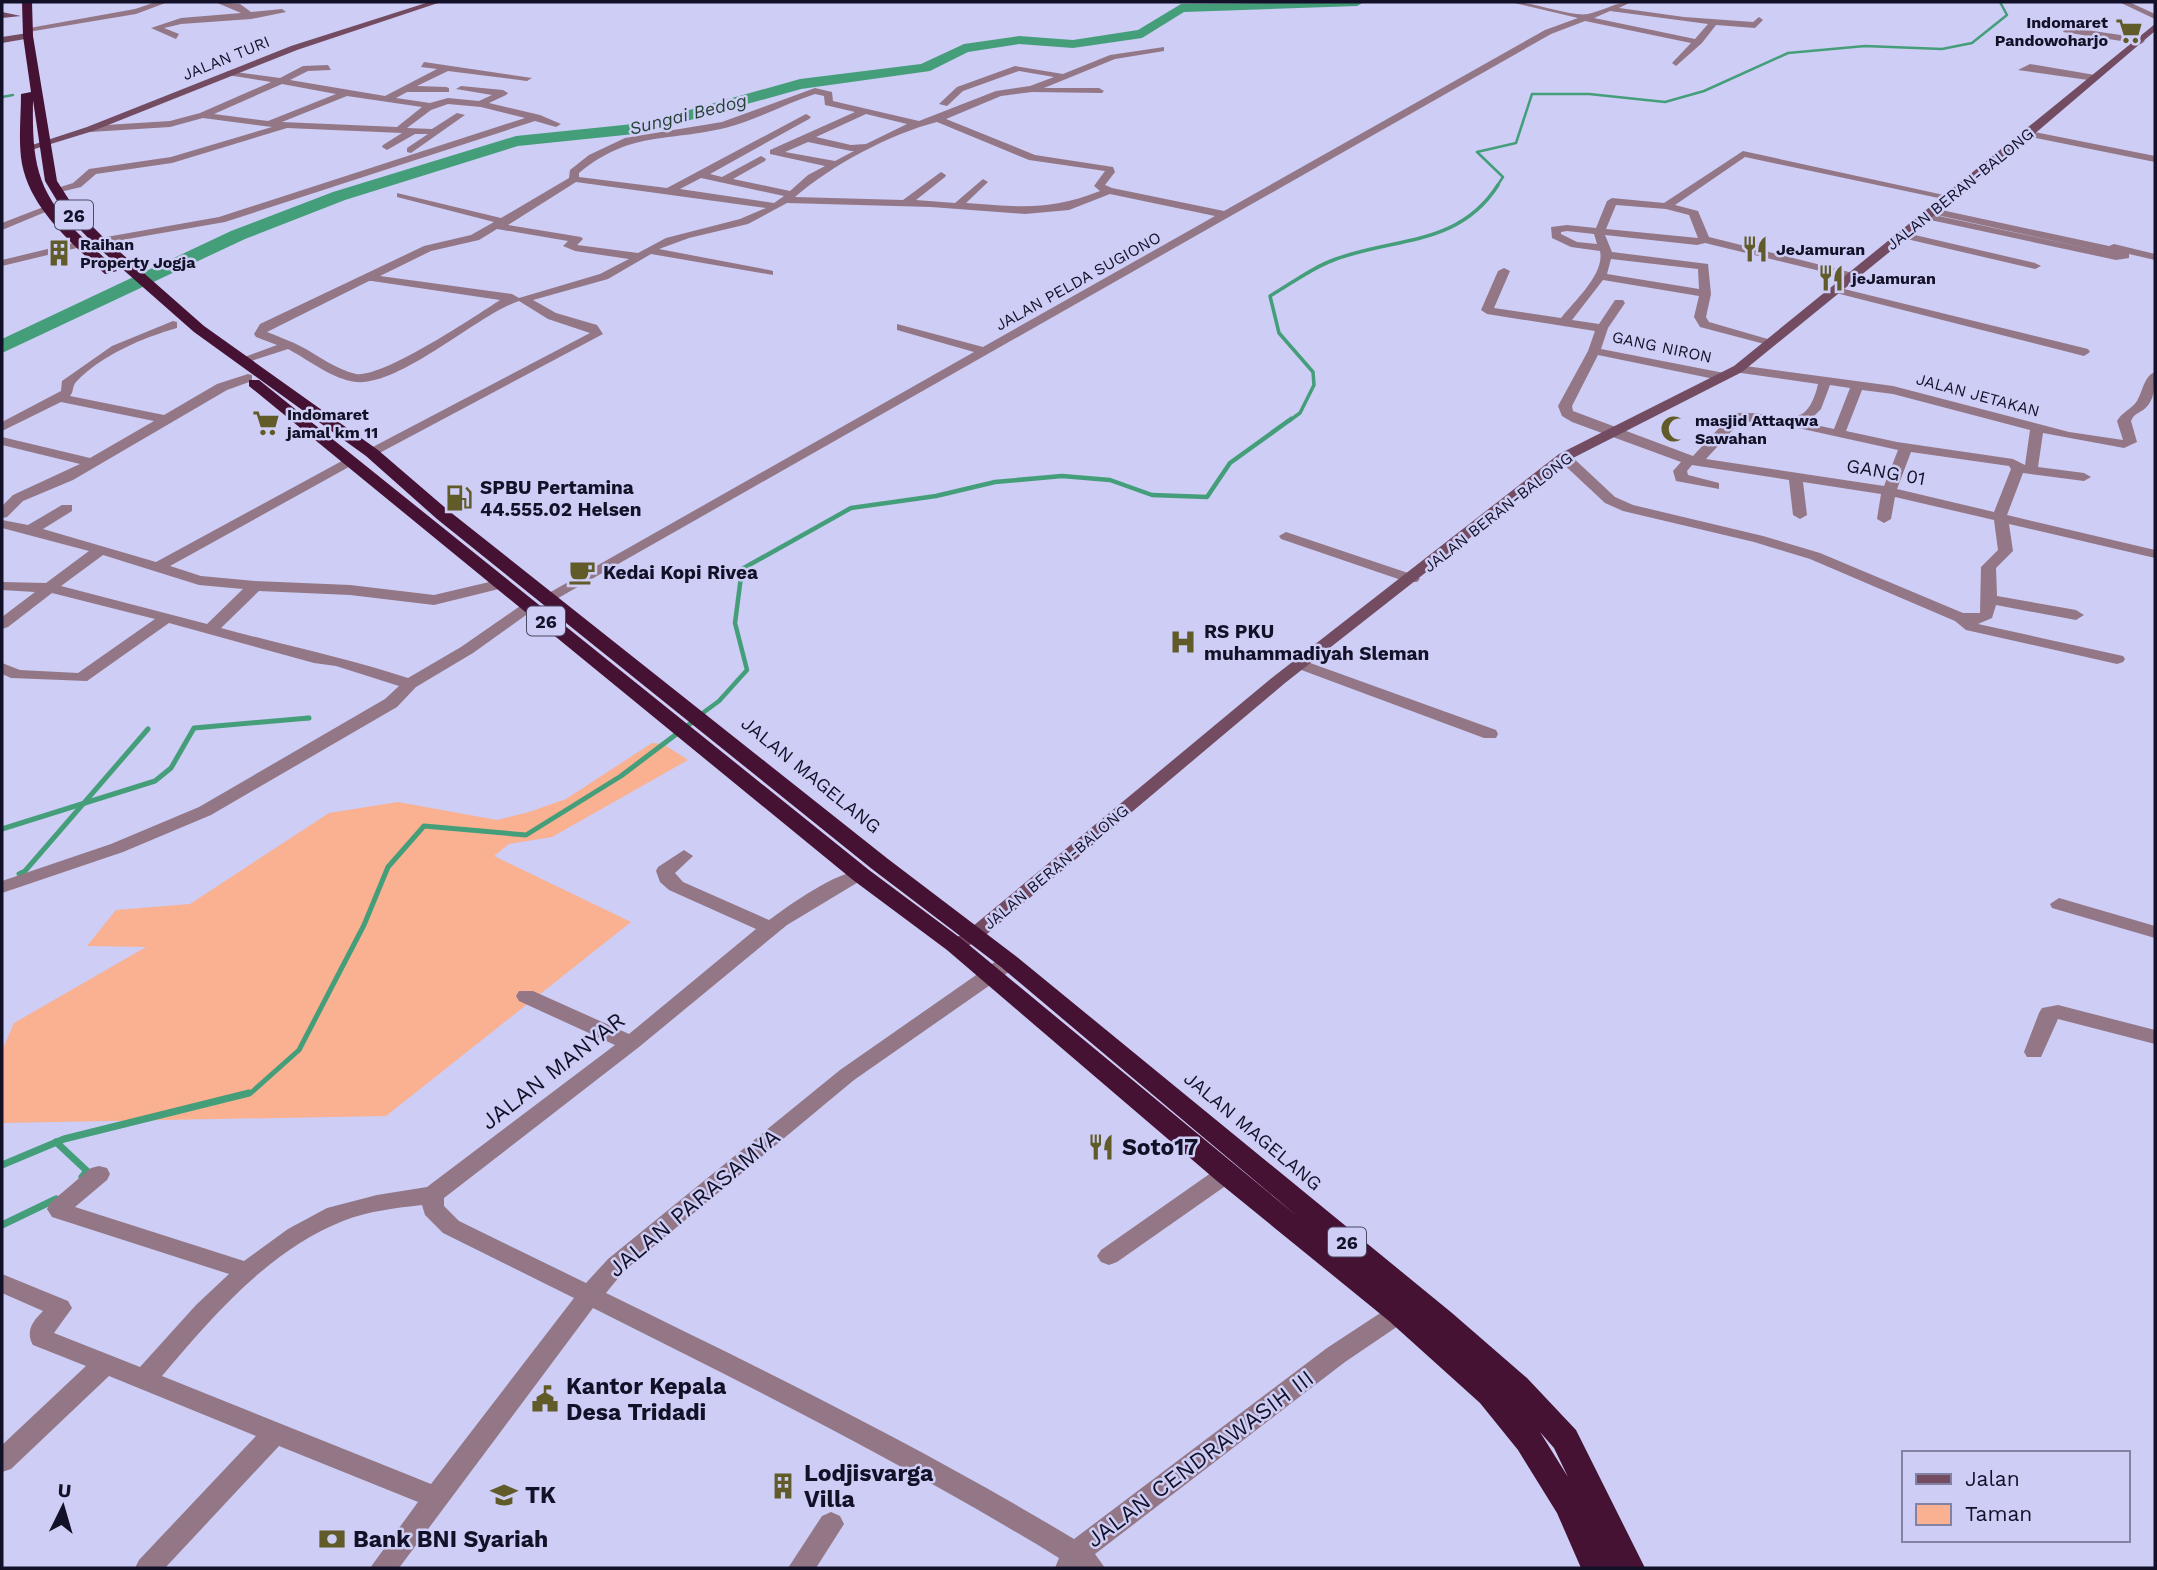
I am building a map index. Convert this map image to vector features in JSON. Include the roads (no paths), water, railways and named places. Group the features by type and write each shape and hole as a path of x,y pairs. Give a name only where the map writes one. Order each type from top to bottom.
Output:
{"highway":[{"name":"JALAN MAGELANG","path":"17,2 17,16 25,34 51,181 70,211 131,271 173,325 248,378 351,460 528,607 861,875 965,940"},
{"name":"JALAN MAGELANG","path":"27,2 25,34 31,174 50,208 81,244 114,275 147,293 245,359 372,453 880,864 1000,969 1517,1387 1565,1438 1629,1568"},
{"path":"321,438 340,431"},
{"name":"JALAN MAGELANG","path":"1000,969 1226,1174 1399,1313 1490,1394 1511,1417 1569,1505 1597,1568"}],"main road":[{"name":"JALAN TURI","path":"28,148 90,129 301,46 437,2"},
{"path":"2,15 17,16"},
{"name":"JALAN BERAN-BALONG","path":"965,940 1279,680 1412,579 1564,457 1738,369 2029,134 2141,41 2155,25"},
{"path":"2,40 25,34"}],"street":[{"path":"25,34 163,2"},
{"path":"219,2 237,6 251,16"},
{"path":"237,6 249,2"},
{"path":"1514,2 1699,41"},
{"path":"1591,2 1714,22 1755,25 1759,20"},
{"name":"JALAN PELDA SUGIONO","path":"548,598 1548,32 1627,2"},
{"path":"2123,2 2155,25"},
{"path":"176,36 155,28 181,22 282,12"},
{"path":"1676,64 1714,22"},
{"path":"2066,30 2141,41"},
{"path":"1032,89 1112,58 1161,49"},
{"path":"1112,58 1137,63"},
{"path":"424,65 527,78"},
{"path":"2023,70 2030,67 2095,78"},
{"path":"90,129 163,125 203,115 303,69 328,68"},
{"path":"386,99 446,68"},
{"path":"944,104 960,89 994,79 1018,68 1062,76"},
{"path":"230,73 432,106"},
{"path":"1099,91 1072,88 1052,92 1032,89 999,93 938,119 917,123 812,177 784,200 748,222 669,240 613,273 518,299 371,377 357,378 259,331 372,278 428,248 475,238 574,179 669,191 784,200 1048,211 1069,207 1109,191"},
{"path":"405,89 446,90"},
{"path":"461,89 503,93 478,105"},
{"path":"574,179 574,172 591,156 614,143 640,136 721,126 811,92 827,93 828,103 917,123"},
{"path":"269,124 346,93"},
{"path":"401,128 432,106 445,102 516,111 556,124"},
{"path":"776,152 865,111"},
{"path":"203,115 285,126 435,131 460,115"},
{"path":"99,241 221,220 537,117"},
{"path":"669,191 806,117"},
{"path":"938,119 1033,158 1109,169 1110,172 1099,186 1109,191 1227,215"},
{"path":"56,190 77,185 93,171 172,160 285,126"},
{"path":"387,147 416,129"},
{"path":"392,164 399,156 436,136 438,132 435,131"},
{"path":"778,132 851,148 869,147"},
{"path":"2029,134 2155,159"},
{"path":"750,147 812,162 837,164"},
{"path":"1666,206 1743,154 1939,205 2117,251 2125,256 2103,255 1939,205 1826,165"},
{"path":"724,180 761,159"},
{"path":"906,203 941,174"},
{"path":"700,175 784,200"},
{"path":"957,206 983,182"},
{"path":"614,198 639,186"},
{"path":"401,195 501,224 577,239 569,247 646,254 769,272"},
{"path":"1564,322 1600,276 1607,252 1599,233 1612,201 1666,206 1694,213 1704,266 1705,294 1700,317 1704,324 1772,342"},
{"path":"1939,205 2155,257"},
{"path":"2,227 50,208"},
{"path":"1704,266 1565,243 1556,236 1555,229 1700,241 1853,276"},
{"path":"1902,235 2035,266"},
{"path":"2,263 81,244"},
{"path":"1504,271 1487,310 1602,328"},
{"path":"1600,276 1705,294"},
{"path":"372,278 518,299 552,316 593,328 597,334 372,453"},
{"path":"1836,290 2084,352"},
{"path":"1594,351 1602,328 1619,303"},
{"path":"2,427 59,398 66,393 67,384 118,345 173,325"},
{"path":"901,327 984,351"},
{"path":"245,359 289,345"},
{"name":"GANG NIRON","path":"1594,351 1724,377"},
{"name":"GANG 01","path":"1594,351 1565,406 1567,412 1577,419 1609,433 1693,461 1889,491 2000,515 2155,554"},
{"name":"JALAN JETAKAN","path":"1738,369 1893,390 2037,429 2124,444 2130,442 2124,421 2129,412 2148,406 2155,376"},
{"path":"2,514 18,498 93,463 222,387 248,378"},
{"path":"1794,424 1815,413 1825,386 1824,379"},
{"path":"1839,433 1858,384"},
{"path":"59,398 167,420"},
{"path":"1714,486 1681,478 1680,471 1737,417 1794,424 1906,447 2008,462 2025,468 2084,477"},
{"path":"1960,618 1978,619 1987,615 1987,567 2006,551 2000,515 2025,468 2037,429"},
{"path":"2,440 93,463"},
{"path":"1884,519 1889,491 1906,447"},
{"path":"1564,457 1610,500 1628,508 1758,538 1815,556 1985,630 2118,659"},
{"path":"156,568 351,460"},
{"path":"1795,476 1800,514"},
{"path":"2,496 18,498"},
{"path":"31,530 67,508"},
{"path":"2,524 101,549 199,580 255,586 350,590 434,600 502,584"},
{"path":"1286,536 1412,579"},
{"path":"2,624 101,549"},
{"path":"2,586 48,588 212,628 320,660 338,661 411,684"},
{"path":"212,628 255,586"},
{"path":"1989,599 2076,615"},
{"path":"2,887 117,848 205,811 391,703 411,684 467,650 528,607"},
{"path":"2,668 17,675 81,678 167,617"},
{"path":"1302,665 1490,734"},
{"path":"684,856 665,871 667,878 676,886 772,929"},
{"name":"JALAN MANYAR","path":"433,1195 631,1043 772,929 835,885 861,875"},
{"path":"2059,904 2155,932"},
{"name":"JALAN PARASAMYA","path":"383,1568 589,1296 616,1265 847,1075 1000,969"},
{"path":"526,996 631,1043"},
{"path":"2034,1052 2049,1013 2058,1012 2155,1037"},
{"path":"99,1174 58,1209 245,1270"},
{"path":"1109,1256 1226,1174"},
{"path":"144,1379 177,1340 245,1270 325,1219 360,1208 433,1195 433,1209 451,1227 566,1287 589,1296"},
{"path":"2,1283 60,1308 41,1328 41,1338 435,1497"},
{"name":"JALAN CENDRAWASIH III","path":"589,1296 763,1381 1001,1509 1078,1564 1336,1355 1399,1313"},
{"path":"2,1461 105,1364"},
{"path":"148,1568 275,1433"},
{"path":"801,1568 831,1524"}],"waterway":[{"name":"Sungai Bedog","path":"2,347 238,235 339,196 516,141 644,128 800,84 925,68 964,48 1019,40 1073,44 1142,34 1181,8 1253,8 1357,2"},
{"path":"1497,186 1503,177 1477,152 1516,143 1532,94 1589,94 1665,102 1704,91 1788,53 1865,46 1942,49 1972,43 2007,15 2000,2"},
{"path":"2,97 13,95"},
{"path":"1289,421 1300,413 1314,385 1313,372 1279,333 1270,296 1327,262 1446,229 1465,219 1482,205 1498,185"},
{"path":"696,718 719,701 747,670 735,623 742,569 851,508 936,496 995,482 1062,476 1110,480 1152,495 1207,497 1230,463 1291,419"},
{"path":"247,1093 299,1050 364,925 388,867 424,826 526,835 621,776 699,717"},
{"path":"84,803 155,781 171,768 194,728 309,718 306,718"},
{"path":"84,803 148,729"},
{"path":"2,829 84,803"},
{"path":"19,874 25,871 84,803"},
{"path":"56,1142 247,1093"},
{"path":"242,1095 247,1093"},
{"path":"2,1165 56,1142"},
{"path":"56,1142 87,1171 82,1177"},
{"path":"2,1225 56,1199"}],"place":[{"name":"Indomaret Pandowoharjo","path":"2129,31"},
{"name":"JeJamuran","path":"1755,249"},
{"name":"Raihan Property Jogja","path":"59,253"},
{"name":"jeJamuran","path":"1831,278"},
{"name":"Indomaret jamal km 11","path":"266,423"},
{"name":"masjid Attaqwa Sawahan","path":"1674,429"},
{"name":"SPBU Pertamina 44.555.02 Helsen","path":"459,498"},
{"name":"Kedai Kopi Rivea","path":"582,572"},
{"name":"RS PKU muhammadiyah Sleman","path":"1183,642"},
{"name":"Soto17","path":"1101,1147"},
{"name":"Kantor Kepala Desa Tridadi","path":"545,1399"},
{"name":"Lodjisvarga Villa","path":"783,1486"},
{"name":"TK","path":"504,1495"},
{"name":"Bank BNI Syariah","path":"332,1539"}]}
